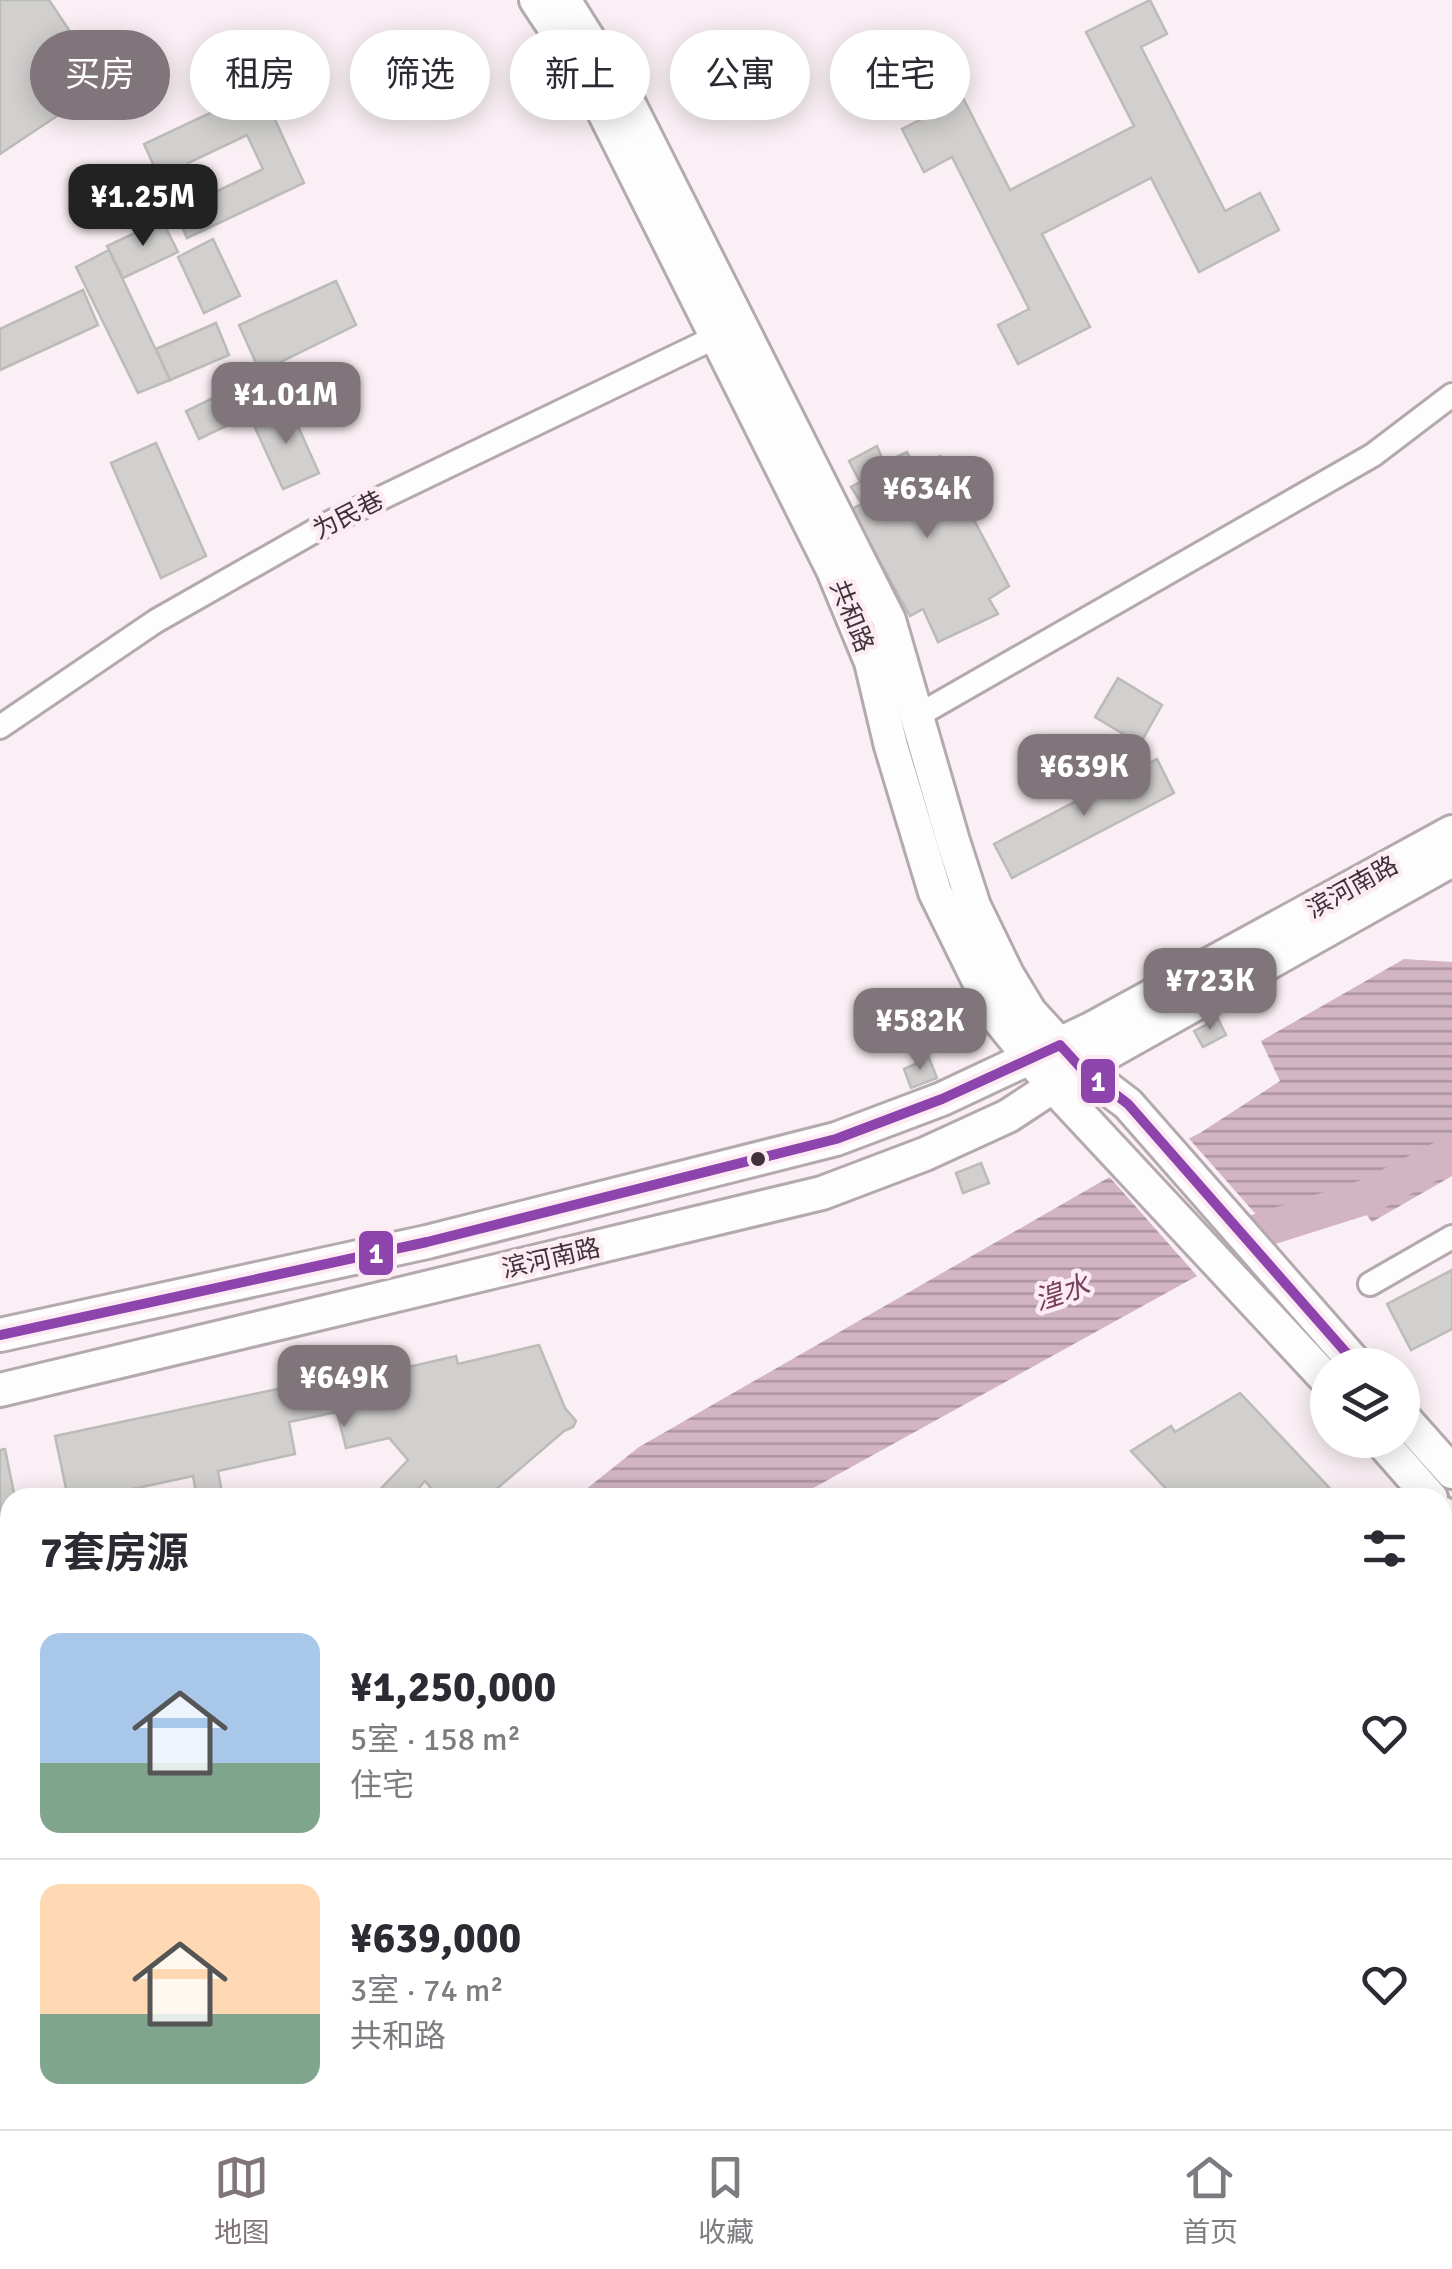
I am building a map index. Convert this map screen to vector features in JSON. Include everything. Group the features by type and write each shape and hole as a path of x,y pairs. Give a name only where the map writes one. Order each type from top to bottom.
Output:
{"main road":[{"name":"共和路","path":"536,0 585,74 833,570 871,662 890,746 935,892 996,1016 1056,1065 1128,1104 1342,1348"},
{"name":"共和路","path":"564,0 628,102 889,620 974,906 1056,1065 1092,1125 1310,1361"},
{"name":"滨河南路","path":"0,1335 427,1242 836,1139 942,1099 1056,1065 1452,832"},
{"path":"1056,1065 1452,860"},
{"name":"滨河南路","path":"0,1390 822,1193 925,1154 1008,1116 1056,1065"},
{"path":"1420,1436 1452,1472"},
{"path":"1396,1458 1422,1488"}],"street":[{"name":"为民巷","path":"0,727 156,621 324,525 716,338"},
{"path":"917,716 1373,455 1452,395"},
{"path":"1370,1284 1452,1237"}],"water":[{"path":"1404,959 1452,962 1452,1176 1372,1222 1349,1192 813,1488 588,1488 639,1447 1106,1179 1200,1133 1280,1081 1261,1041"}],"pier":[{"path":"1185,1134 1276,1237 1199,1278 1106,1173"}],"building":[{"path":"0,0 49,0 69,30 30,30 30,120 51,120 0,154"},
{"path":"1150,0 1167,34 1141,47 1225,211 1260,193 1279,230 1199,272 1151,178 1042,234 1090,327 1018,364 998,325 1029,309 952,157 924,172 902,129 920,120 970,120 970,112 1010,190 1134,126 1086,32"},
{"path":"195,120 275,120 304,183 187,238 144,144","holes":["247,135 263,169 205,197 188,163"]},
{"path":"162,220 178,252 123,278 107,246"},
{"path":"213,239 240,296 204,313 178,257"},
{"path":"109,250 170,380 138,393 76,267"},
{"path":"336,281 356,325 260,372 239,325"},
{"path":"83,290 98,325 0,370 0,329"},
{"path":"216,323 229,355 170,380 156,349"},
{"path":"234,388 247,416 199,439 186,411"},
{"path":"288,404 319,473 283,489 252,421"},
{"path":"156,443 206,556 161,578 111,463"},
{"path":"877,446 884,463 907,452 915,467 940,456 1009,586 989,599 998,614 938,642 923,609 910,616 851,509 862,504 851,487 860,482 849,461"},
{"path":"1118,678 1162,705 1140,744 1095,717"},
{"path":"1157,759 1174,793 1012,878 994,844"},
{"path":"1218,1019 1226,1035 1203,1047 1194,1031"},
{"path":"929,1058 937,1078 911,1088 904,1069"},
{"path":"981,1163 989,1183 963,1193 956,1173"},
{"path":"1452,1270 1452,1329 1410,1348 1387,1304"},
{"path":"539,1345 565,1408 576,1421 573,1427 498,1488 431,1488 425,1481 419,1488 381,1488 408,1460 389,1438 346,1448 337,1412 289,1422 295,1454 218,1471 221,1488 195,1488 193,1476 137,1488 66,1488 55,1436 282,1388 284,1401 333,1391 331,1385 456,1356 458,1364"},
{"path":"1240,1393 1330,1488 1165,1488 1131,1451 1171,1426 1175,1432"},
{"path":"5,1449 13,1488 0,1488 0,1450"}],"waterway":[{"name":"湟水","path":"1259,1231 1369,1196 1452,1153"}],"transit line":[{"name":"1","path":"0,1335 427,1242 836,1139 942,1099 1060,1045 1081,1068 1128,1104 1342,1348"}]}
